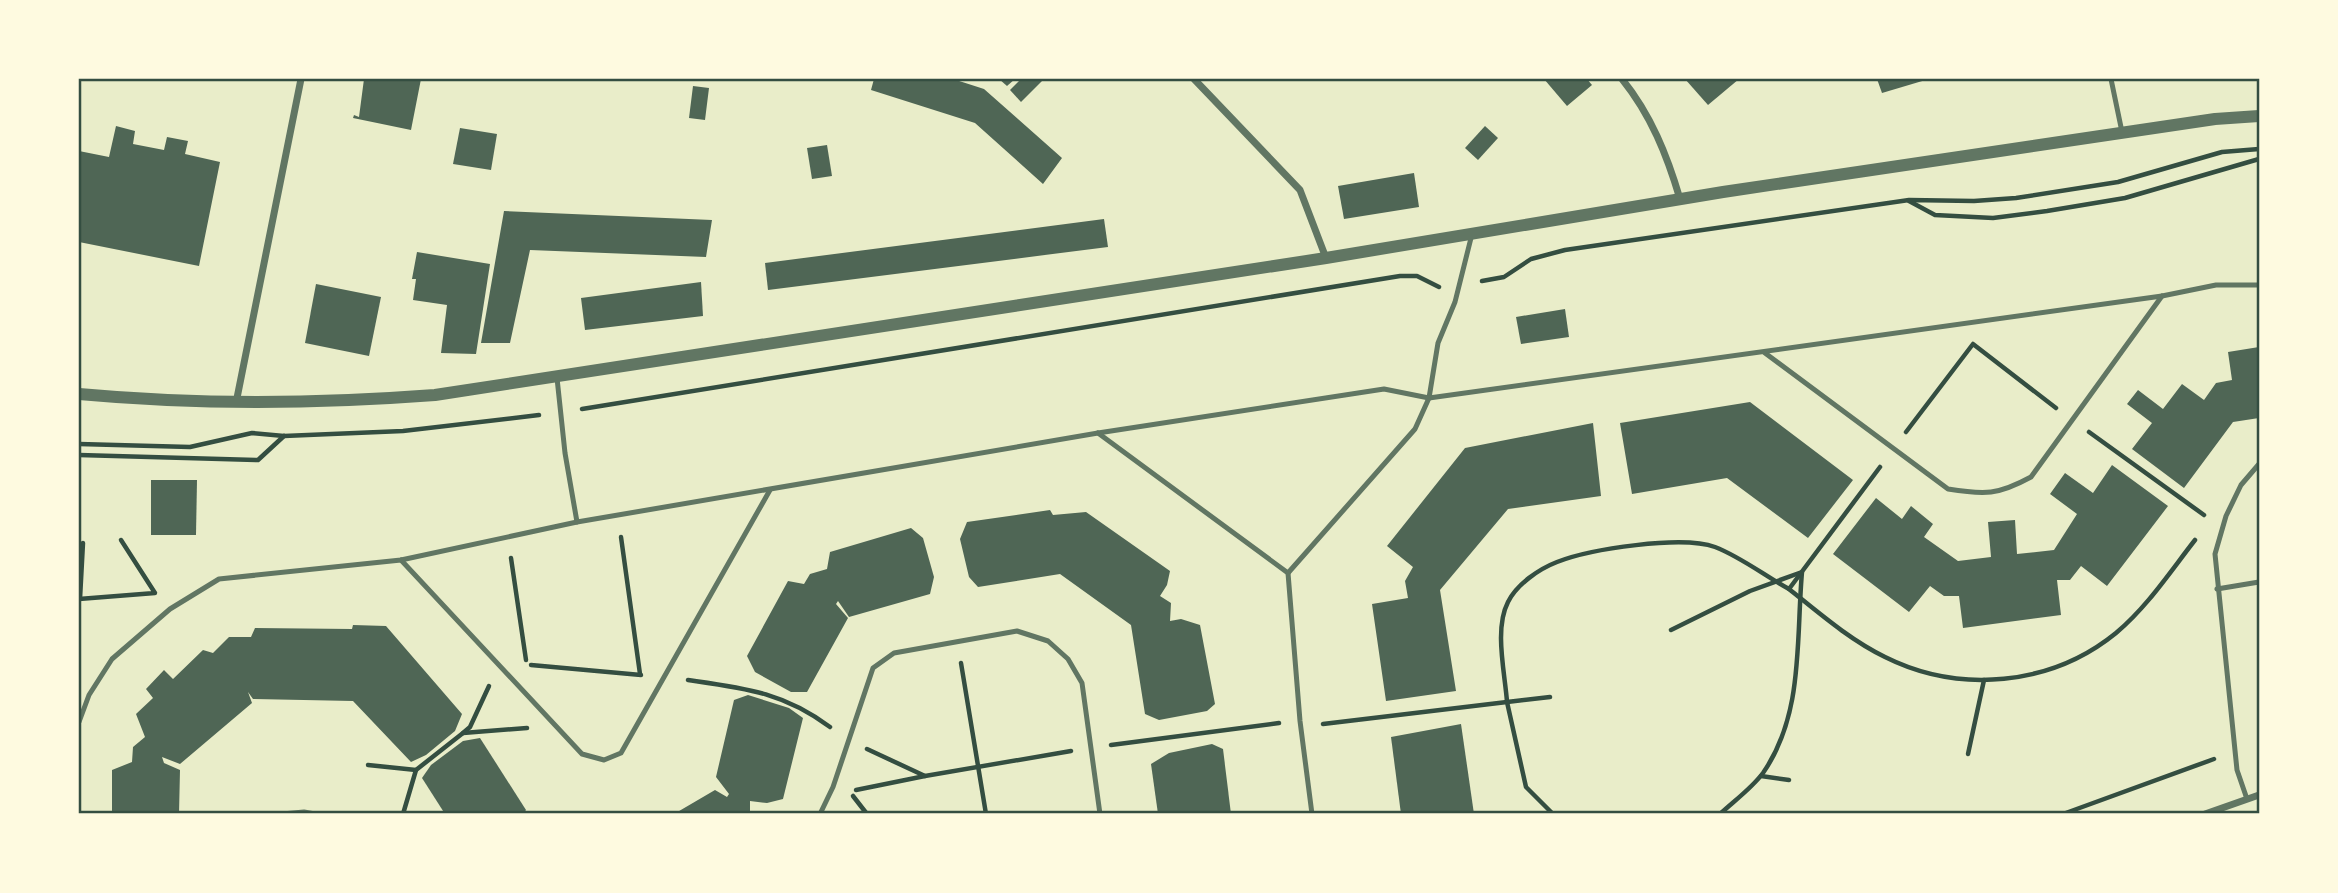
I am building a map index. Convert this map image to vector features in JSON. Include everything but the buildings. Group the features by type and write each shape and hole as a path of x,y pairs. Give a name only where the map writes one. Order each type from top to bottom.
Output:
{"street":[{"path":"236,403 301,79"},
{"path":"1194,79 1300,190 1326,258"},
{"path":"1622,79 1636,96 1665,150 1680,199"},
{"path":"79,394 236,403 347,401 435,395 1326,258 1680,199 2123,135 2215,119 2259,116"},
{"path":"2204,814 2259,795"}],"lane":[{"path":"2111,79 2123,135"},
{"path":"1312,814 1300,721 1288,573 1415,429 1429,398 1438,343 1459,285 1472,232"},
{"path":"79,722 89,695 112,659 170,608 219,579 401,560 577,522 1098,433 1384,389 1429,398 2162,296 2216,285 2259,285"},
{"path":"1764,352 1948,489 1985,495 2008,489 2031,477 2162,296"},
{"path":"557,377 577,522"},
{"path":"1098,433 1288,573"},
{"path":"2247,800 2236,770 2217,589 2216,554 2226,516 2241,485 2259,464"},
{"path":"401,560 582,754 604,760 621,753 769,490"},
{"path":"2217,589 2259,582"},
{"path":"820,814 833,787 873,668 894,653 1017,631 1048,641 1068,659 1082,682 1100,814"},
{"path":"282,814 315,814"}],"path":[{"path":"79,444 190,447 252,433 284,436 403,431 560,413 1400,276 1418,276 1438,286 1459,285 1504,278 1531,259 1565,250 1909,200 1974,201 2016,198 2118,182 2222,152 2259,149"},
{"path":"1909,200 1935,215 1993,218 2125,198 2259,159"},
{"path":"1789,589 1973,344 2210,520"},
{"path":"79,455 258,460 284,436"},
{"path":"618,515 640,675"},
{"path":"1553,814 1526,787 1507,702 1503,627 1508,602 1527,579 1558,562 1622,548 1682,541 1714,546 1789,589 1835,626 1885,657 1926,672 1983,680 2020,678 2061,667 2115,634 2148,600 2203,530"},
{"path":"507,537 527,665 662,677 750,689 779,697 804,708 849,740 925,776"},
{"path":"83,543 79,599 155,593 121,540"},
{"path":"1671,629 1802,572"},
{"path":"1720,814 1761,776 1777,751 1788,724 1794,690 1802,572"},
{"path":"957,640 986,814"},
{"path":"402,814 416,770 470,727 499,665"},
{"path":"1968,754 1983,680"},
{"path":"867,814 849,791 1091,748 1300,721 1328,725 1550,697"},
{"path":"463,733 556,726"},
{"path":"2063,814 2215,759 2222,775 2236,770"},
{"path":"368,765 416,770"},
{"path":"1761,776 1789,780"}]}
